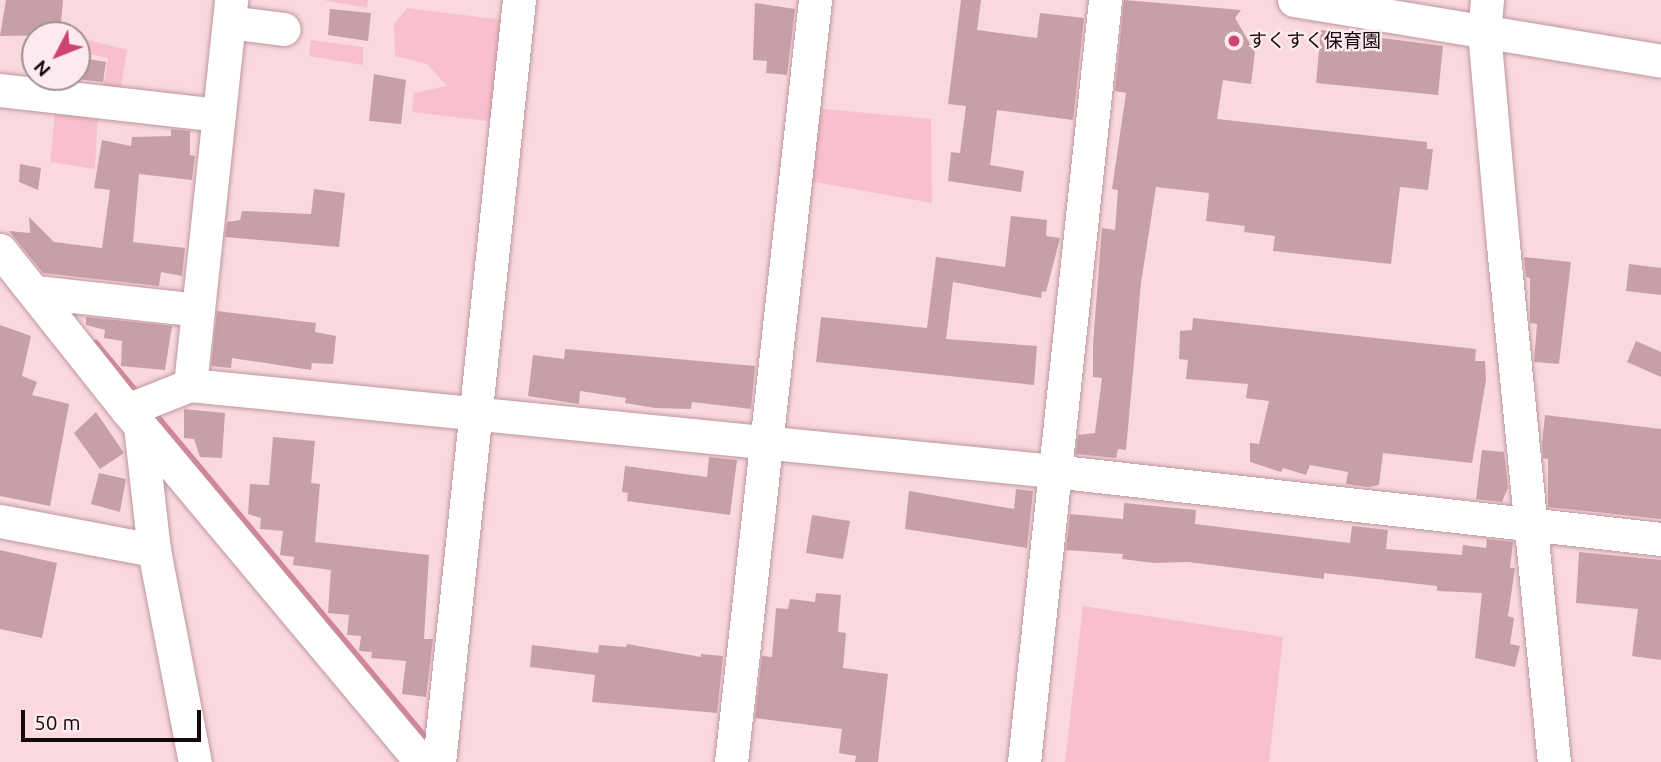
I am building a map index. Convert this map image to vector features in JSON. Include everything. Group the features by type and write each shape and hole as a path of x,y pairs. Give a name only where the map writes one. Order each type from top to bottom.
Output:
{"street":[{"path":"441,749 519,0"},
{"path":"731,762 815,0"},
{"path":"1024,762 1105,0"},
{"path":"1294,0 1486,16 1661,61"},
{"path":"175,391 198,310 230,11 284,29"},
{"path":"1486,16 1530,526 1554,762"},
{"path":"0,90 219,116"},
{"path":"0,250 37,292 132,415 421,762"},
{"path":"37,292 198,310"},
{"path":"132,415 175,391 1053,471 1661,539"},
{"path":"132,415 154,550 195,762"},
{"path":"0,521 154,550"}],"shaded area":[{"path":"323,0 368,0 367,8"},
{"path":"407,8 504,20 496,122 412,112 414,93 447,86 427,64 395,56 394,24"},
{"path":"311,40 363,47 363,65 309,56"},
{"path":"91,41 127,50 120,94 103,91 108,58 91,54"},
{"path":"56,103 98,109 95,169 50,162"},
{"path":"814,108 931,119 932,203 809,181"},
{"path":"1083,606 1283,637 1269,762 1065,762"}],"building":[{"path":"6,0 63,0 61,21 21,21 21,36 0,36"},
{"path":"961,0 981,0 977,30 1037,38 1040,13 1084,18 1073,120 997,110 990,165 1024,171 1021,192 948,181 951,152 960,153 966,106 948,104"},
{"path":"1124,0 1241,10 1235,18 1255,52 1251,84 1223,80 1217,119 1427,142 1427,149 1433,149 1428,190 1400,187 1391,264 1273,251 1275,236 1244,232 1245,226 1206,221 1209,193 1156,187 1141,283 1126,450 1118,449 1116,458 1076,454 1078,435 1095,433 1102,378 1093,377 1093,344 1102,228 1115,230 1118,190 1112,189 1126,93 1115,91"},
{"path":"755,3 795,9 787,75 766,73 767,61 753,60"},
{"path":"330,9 371,13 368,41 328,35"},
{"path":"1321,30 1443,46 1438,95 1316,83"},
{"path":"91,59 106,62 103,82 91,81"},
{"path":"374,74 406,80 401,124 369,121"},
{"path":"171,129 190,131 190,155 195,156 192,180 139,174 133,242 185,248 182,276 161,272 159,286 43,273 9,231 30,233 29,217 54,242 102,248 110,190 94,188 102,140 131,146 132,137 171,136"},
{"path":"20,164 41,168 38,190 19,182"},
{"path":"314,189 345,193 339,247 225,237 227,222 240,220 242,211 311,214"},
{"path":"1011,216 1047,220 1046,236 1060,238 1046,292 1042,291 1041,298 953,282 946,339 1037,346 1034,385 816,362 821,317 927,328 936,257 1005,267"},
{"path":"1524,257 1571,262 1559,364 1534,362 1537,324 1530,323 1530,278 1526,277"},
{"path":"1629,264 1661,268 1661,295 1626,291"},
{"path":"217,311 316,323 315,332 336,336 333,364 312,363 311,370 232,358 231,368 211,366"},
{"path":"86,317 172,326 165,370 121,366 122,341 104,338 105,330 86,325"},
{"path":"1193,318 1476,349 1475,361 1485,361 1486,380 1472,463 1383,453 1379,485 1368,487 1346,484 1348,472 1310,465 1306,475 1283,468 1281,472 1250,462 1250,443 1259,444 1269,401 1246,398 1248,384 1186,379 1188,360 1179,359 1180,331 1192,330"},
{"path":"0,325 31,336 22,376 37,382 32,395 69,404 50,506 0,496"},
{"path":"1636,341 1661,352 1661,377 1627,362"},
{"path":"565,349 755,366 751,409 692,402 691,409 655,408 625,403 626,398 580,391 579,404 528,396 533,355 564,359"},
{"path":"184,409 225,413 222,458 200,457 194,439 184,438"},
{"path":"96,412 124,453 100,469 74,433"},
{"path":"1545,415 1661,429 1661,519 1548,507 1548,459 1543,458 1542,443"},
{"path":"273,437 315,441 311,483 320,484 315,542 429,555 424,639 433,639 426,697 402,694 406,661 371,658 372,652 359,651 361,636 347,635 349,615 328,613 331,570 293,565 294,557 280,555 283,531 260,529 261,518 248,514 250,484 269,485"},
{"path":"1482,450 1504,452 1508,488 1502,502 1476,499"},
{"path":"709,457 737,460 730,515 627,501 628,493 622,492 625,466 707,477"},
{"path":"99,473 126,479 120,512 91,504"},
{"path":"1016,489 1033,491 1027,548 905,529 909,491 1014,509"},
{"path":"1124,503 1196,510 1195,524 1350,543 1352,526 1388,530 1386,549 1462,555 1463,545 1486,548 1487,539 1513,542 1510,568 1515,568 1508,616 1514,618 1510,644 1520,646 1515,667 1475,658 1482,593 1437,591 1437,586 1324,573 1324,579 1188,562 1154,563 1122,559 1123,554 1066,550 1070,514 1123,519"},
{"path":"812,515 850,521 843,559 806,553"},
{"path":"0,550 57,563 42,638 0,629"},
{"path":"1579,552 1661,560 1661,660 1632,656 1638,609 1576,603"},
{"path":"816,593 841,595 838,632 846,633 843,668 888,674 878,762 855,762 856,756 839,753 842,729 755,718 762,656 772,657 776,608 788,609 790,599 815,602"},
{"path":"627,644 701,657 701,654 723,656 717,713 592,702 595,675 530,667 532,645 598,653 599,645 626,647"}],"waterway":[{"path":"95,343 139,396"},
{"path":"151,410 431,745"}],"place":[{"name":"すくすく保育園","path":"1234,41"}]}
